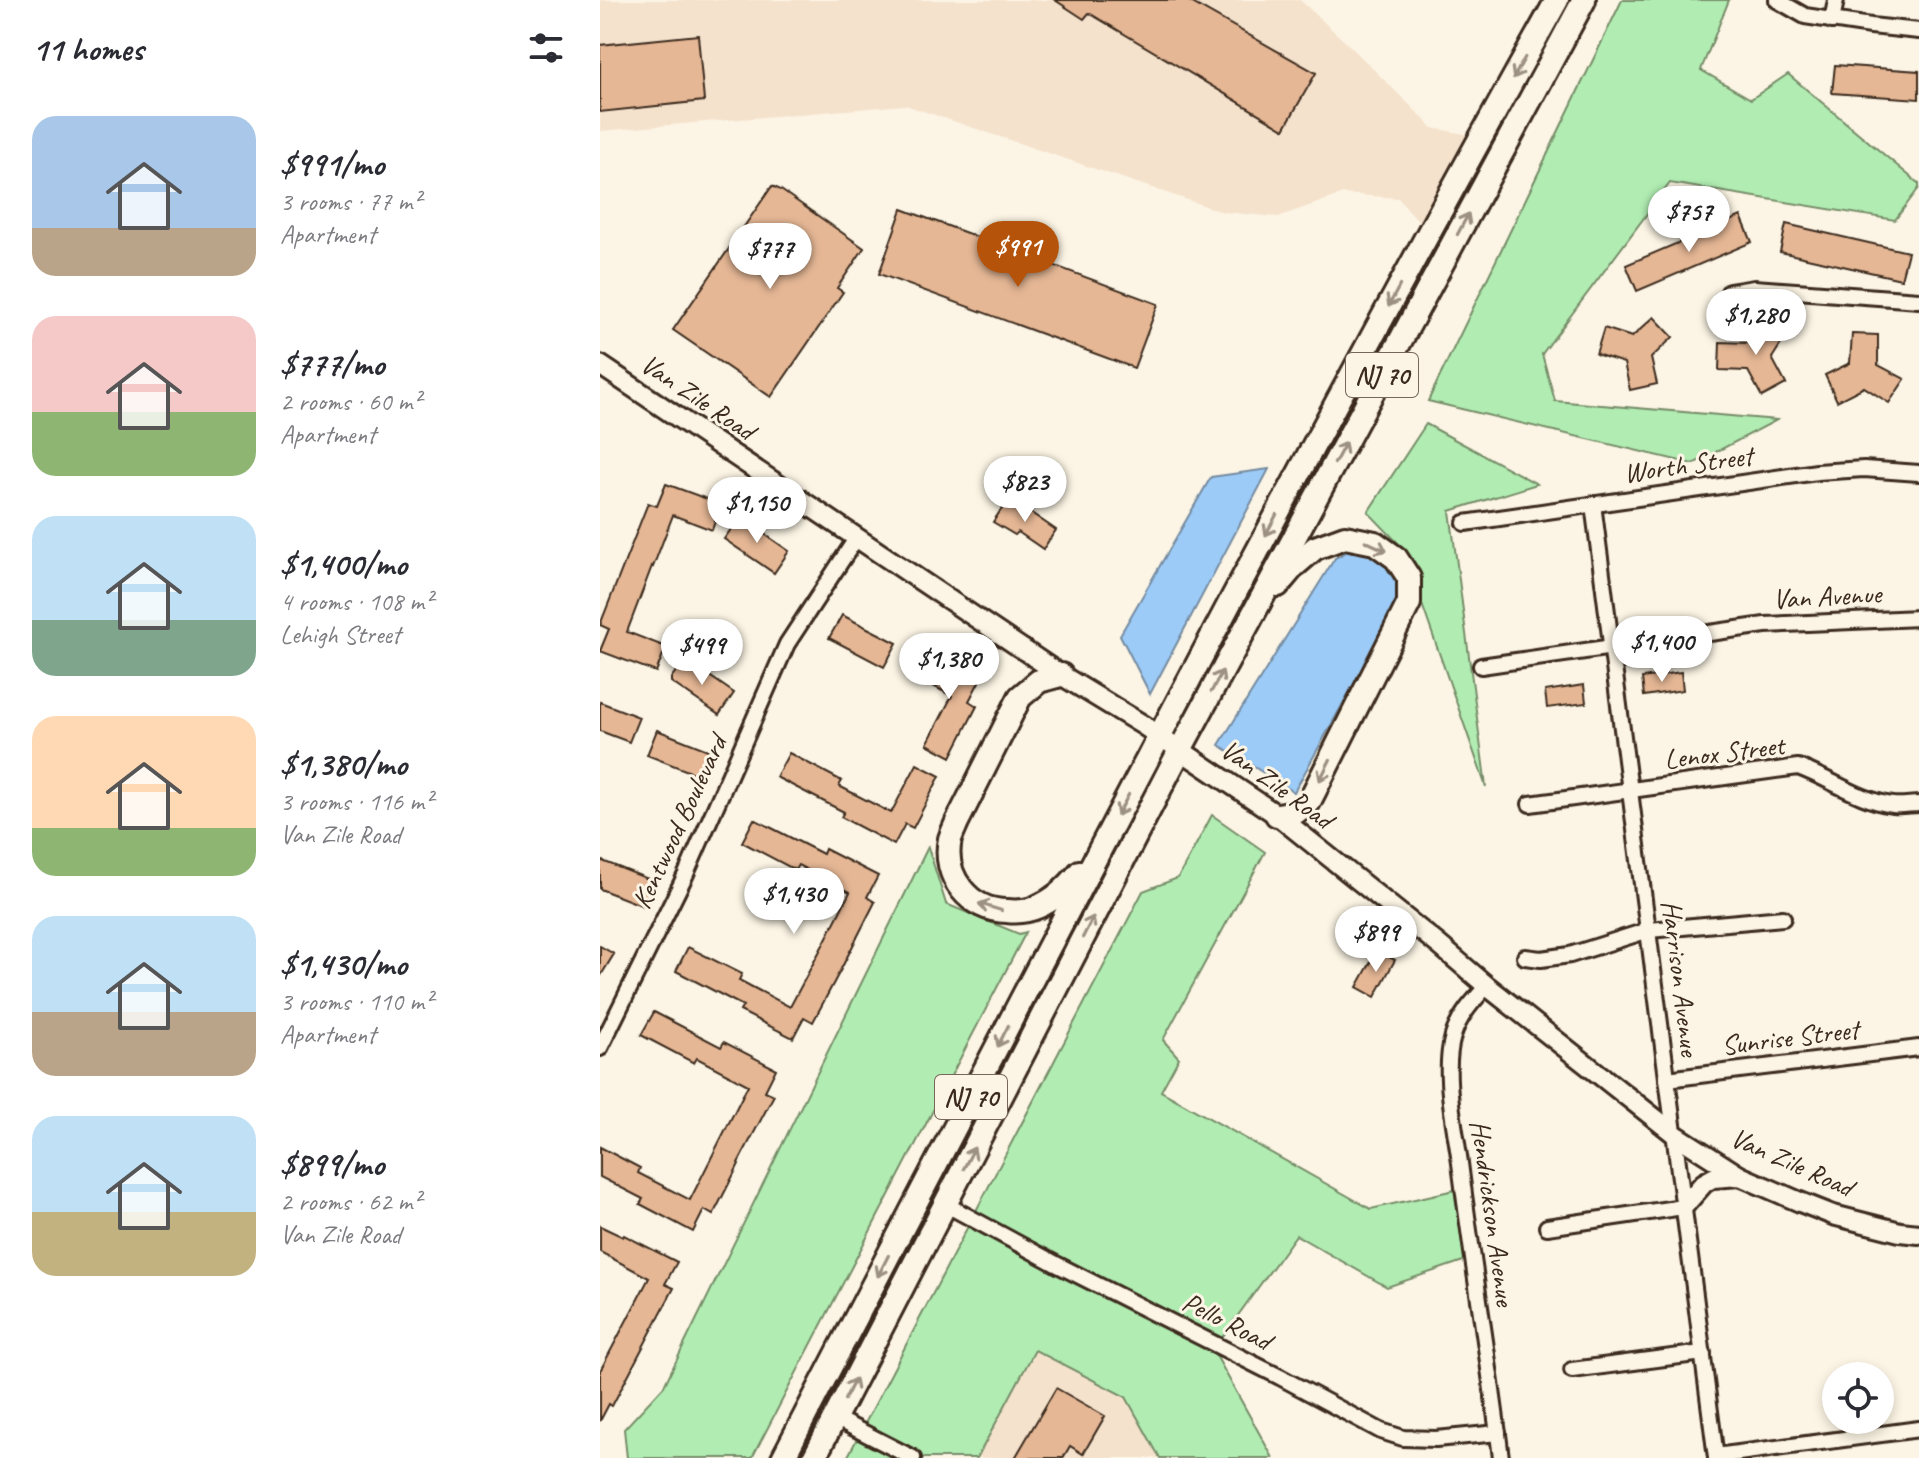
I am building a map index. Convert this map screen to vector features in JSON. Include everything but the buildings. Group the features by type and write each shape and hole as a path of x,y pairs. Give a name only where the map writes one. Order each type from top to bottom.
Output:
{"highway":[{"name":"NJ 70","path":"783,1458 1159,736 1430,229 1557,0"},
{"name":"NJ 70","path":"814,1458 1180,750 1584,0"},
{"path":"1250,620 1294,566 1315,548 1345,537 1375,543 1396,558 1409,578 1409,603 1309,802 1296,812 1277,815"},
{"path":"1061,675 1039,681 1020,697 957,822 950,840 950,859 954,876 964,893 978,905 991,911 1017,912 1037,907 1068,886 1099,850"}],"street":[{"path":"1777,0 1805,16 1919,31"},
{"path":"1832,21 1836,0"},
{"path":"1729,292 1754,288 1919,300"},
{"name":"Van Zile Road","path":"600,365 1061,675 1277,815 1676,1135 1740,1176 1833,1215 1919,1234"},
{"name":"Worth Street","path":"1465,523 1817,472 1864,469 1919,473"},
{"name":"Harrison Avenue","path":"1593,504 1716,1457"},
{"name":"Kentwood Boulevard","path":"600,1048 686,874 787,644 857,537"},
{"name":"Van Avenue","path":"1481,666 1765,625 1919,618"},
{"name":"Lenox Street","path":"1530,804 1798,767 1870,800 1894,805 1919,804"},
{"path":"1525,957 1541,959 1570,955 1649,930 1783,918"},
{"name":"Hendrickson Avenue","path":"1487,986 1468,1006 1453,1033 1450,1085 1501,1458"},
{"name":"Sunrise Street","path":"1667,1079 1919,1048"},
{"path":"1547,1227 1683,1207 1704,1183 1713,1178 1740,1176"},
{"name":"Pello Road","path":"945,1204 1381,1431 1403,1438 1436,1439 1498,1433"},
{"path":"1572,1370 1703,1353"},
{"path":"835,1418 913,1458"},
{"path":"1716,1457 1919,1429"}],"shaded area":[{"path":"600,0 1300,0 1433,128 1470,135 1422,225 1398,198 1343,194 1278,217 1223,212 905,105 600,131"},
{"path":"1035,1350 1126,1397 1160,1458 977,1458"}],"green space":[{"path":"1622,0 1729,0 1701,70 1751,99 1788,74 1919,184 1895,220 1670,183 1542,354 1555,401 1777,420 1693,464 1428,401"},
{"path":"1426,424 1537,484 1450,511 1486,787 1402,547 1368,512"},
{"path":"1212,815 1265,852 1163,1040 1179,1058 1161,1091 1371,1209 1459,1189 1469,1259 1387,1287 1296,1235 1213,1350 1273,1458 1160,1458 1126,1397 1035,1350 977,1458 847,1458 1143,891 1178,878"},
{"path":"928,847 946,904 1019,934 1026,932 752,1458 627,1458 624,1429 664,1386"}],"water":[{"path":"1269,469 1150,694 1120,635 1211,477"},
{"path":"1346,552 1369,552 1388,568 1396,579 1398,604 1294,792 1219,745 1335,558"}]}
